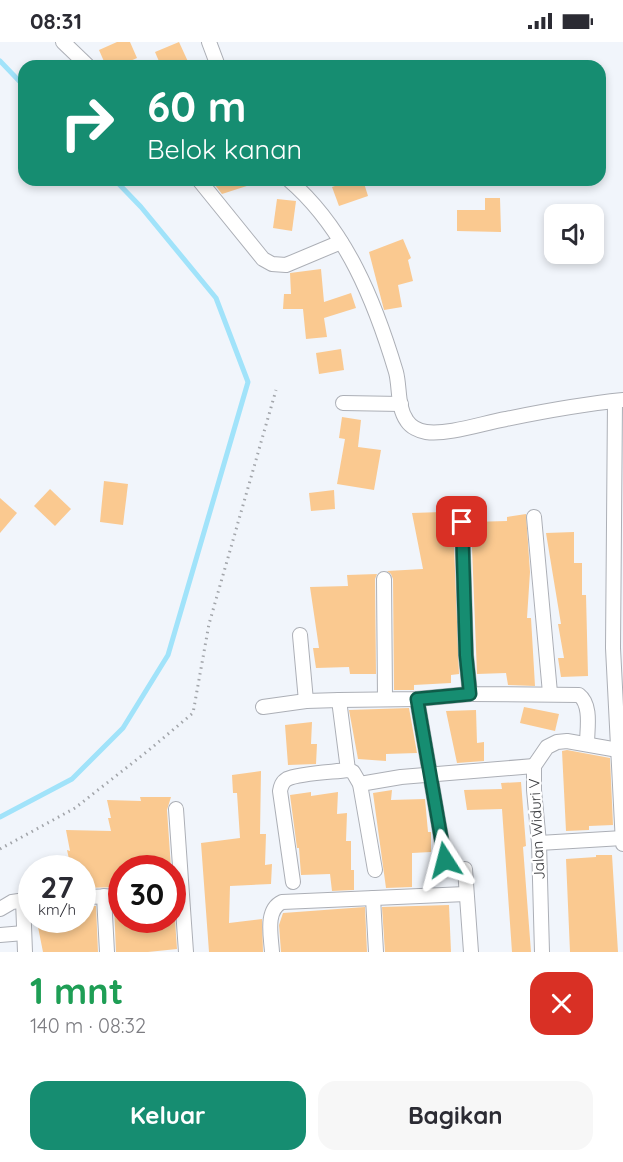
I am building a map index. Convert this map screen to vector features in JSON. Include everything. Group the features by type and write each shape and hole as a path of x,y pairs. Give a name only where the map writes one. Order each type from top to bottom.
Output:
{"street":[{"path":"63,42 82,60"},
{"path":"209,42 216,60"},
{"path":"205,186 262,259 272,264 286,265 341,242"},
{"path":"295,186 332,228 356,268 373,305 397,375 401,404 407,421 418,430 433,432 619,400 615,538 618,615 618,750 623,844"},
{"path":"343,403 401,404"},
{"path":"534,517 550,693"},
{"path":"462,522 466,655 470,694"},
{"path":"384,579 386,699"},
{"path":"300,635 306,701"},
{"path":"263,707 306,701 417,699 470,694 579,695 584,698 587,708 586,744"},
{"path":"417,699 445,860"},
{"path":"339,700 348,770"},
{"name":"Jalan Widuri V","path":"542,952 534,766 547,747 557,742 567,741 618,750"},
{"path":"360,784 534,766"},
{"path":"293,882 279,791 281,784 291,778 348,770 357,776 375,870"},
{"path":"176,809 177,855"},
{"path":"539,843 623,838"},
{"path":"465,869 471,952"},
{"path":"272,952 272,914 277,905 282,902 466,894"},
{"path":"96,896 108,896"},
{"path":"104,896 107,952"},
{"path":"374,898 376,952"},
{"path":"0,909 18,901"},
{"path":"0,935 24,933 26,952"},
{"path":"183,933 186,952"}],"path":[{"path":"0,849 75,808 193,713 209,624 276,390"}],"building":[{"path":"117,42 130,42 137,58 103,60 99,50"},
{"path":"179,42 187,60 158,60 155,52"},
{"path":"216,186 247,186 222,194"},
{"path":"365,186 368,196 339,206 332,187"},
{"path":"485,198 500,198 501,232 457,231 457,210 485,210"},
{"path":"277,199 296,201 292,231 273,228"},
{"path":"403,239 411,258 408,260 413,281 398,285 402,307 384,310 369,252"},
{"path":"321,269 324,302 351,293 356,308 324,318 327,337 306,339 303,309 283,309 284,294 291,294 290,273"},
{"path":"341,349 344,370 319,374 316,353"},
{"path":"342,417 361,420 358,447 381,450 374,490 337,484 345,439 339,438"},
{"path":"104,481 128,484 123,525 100,522"},
{"path":"50,489 71,509 55,526 34,506"},
{"path":"334,490 335,509 311,511 309,493"},
{"path":"0,498 17,513 0,533"},
{"path":"442,512 443,545 454,545 459,674 451,675 451,683 414,685 414,690 394,690 393,579 387,571 423,569 412,513"},
{"path":"526,514 530,572 527,618 531,618 535,686 508,685 506,673 477,674 471,522 507,521 507,517"},
{"path":"574,532 574,563 582,563 582,595 586,595 588,676 561,677 558,658 564,658 558,624 561,624 546,533"},
{"path":"377,574 375,579 376,674 350,674 349,667 316,668 313,648 319,648 310,587 348,586 347,575"},
{"path":"524,707 559,714 555,731 520,723"},
{"path":"409,708 417,753 386,754 386,761 358,759 349,710"},
{"path":"476,710 477,743 484,742 484,761 457,763 446,711"},
{"path":"312,722 311,744 317,744 316,764 288,765 285,725"},
{"path":"562,751 610,758 613,825 589,826 589,830 566,831"},
{"path":"261,771 260,834 266,834 265,865 272,864 271,884 230,886 229,923 262,919 263,952 209,952 201,843 240,838 237,793 233,793 232,775"},
{"path":"521,782 526,846 523,847 531,952 512,952 502,809 467,810 464,790 502,789 501,783"},
{"path":"392,790 391,800 425,799 428,832 431,832 431,852 412,853 412,887 386,888 373,793"},
{"path":"311,792 311,796 338,792 337,814 347,813 346,841 351,841 354,890 332,891 330,874 301,875 290,795"},
{"path":"140,797 171,797 167,810 170,855 108,855 108,887 96,888 96,855 68,855 67,850 70,851 66,830 111,831 107,800 141,801"},
{"path":"596,855 612,855 618,952 570,952 566,859 596,857"},
{"path":"449,905 451,952 385,952 382,907"},
{"path":"96,906 98,952 43,952 39,933 96,933"},
{"path":"365,907 367,952 281,952 279,925 283,913"},
{"path":"115,933 176,933 177,949 116,952"}],"waterway":[{"path":"0,61 18,80"},
{"path":"0,817 72,779 123,728 168,655 248,382 216,298 141,207 121,186"}],"route":[{"path":"445,860 417,699 470,694 466,655 462,522"}]}
